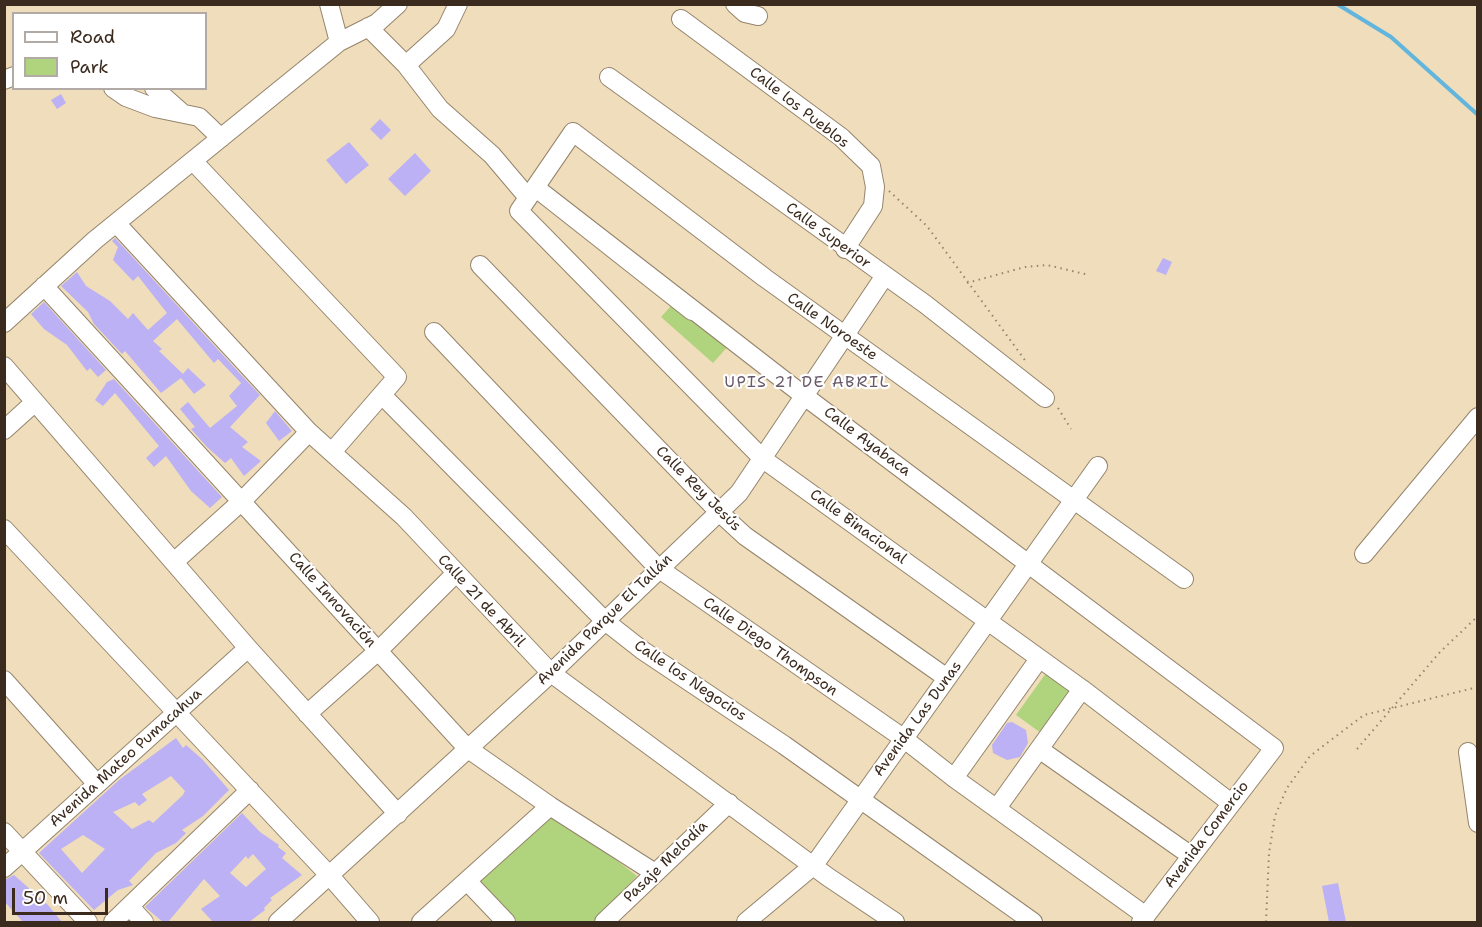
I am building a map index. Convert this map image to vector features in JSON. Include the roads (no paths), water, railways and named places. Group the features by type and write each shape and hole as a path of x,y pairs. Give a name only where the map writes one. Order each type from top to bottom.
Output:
{"street":[{"path":"329,4 339,42"},
{"path":"4,323 116,223 339,42 390,14 398,4"},
{"path":"406,64 446,29 458,4"},
{"path":"735,4 745,13 758,16"},
{"name":"Calle los Pueblos","path":"681,19 841,138 871,166 873,206 845,249"},
{"path":"368,27 406,64 440,109 531,191 692,311"},
{"name":"Calle Superior","path":"609,77 1051,402"},
{"path":"117,90 145,105 199,117 221,138"},
{"path":"156,90 183,113"},
{"name":"Calle Noroeste","path":"531,191 573,132 765,278 1184,579"},
{"path":"193,161 398,377 332,452"},
{"name":"Calle Binacional","path":"531,191 519,211 763,459 989,620 1231,803"},
{"name":"Calle Ayabaca","path":"531,191 1274,748"},
{"name":"Calle 21 de Abril","path":"116,223 309,432 404,517 455,574 551,673 888,921"},
{"name":"Calle Rey Jesús","path":"480,265 745,536 947,678"},
{"name":"Avenida Parque El Tallán","path":"278,922 551,673 658,568 739,493 884,277"},
{"name":"Calle Innovación","path":"44,286 467,748 550,806 655,873"},
{"name":"Calle Diego Thompson","path":"434,332 658,568 903,738 1143,919"},
{"path":"4,366 248,648 398,814"},
{"name":"Calle los Negocios","path":"383,396 605,621 642,650 860,798 1033,922"},
{"path":"4,430 35,402"},
{"path":"1364,554 1478,417"},
{"path":"174,562 242,501 309,432"},
{"name":"Avenida Las Dunas","path":"746,922 814,865 1098,466"},
{"path":"4,529 250,790 370,922"},
{"path":"307,714 378,651 455,574"},
{"name":"Avenida Mateo Pumacahua","path":"4,868 248,648"},
{"path":"954,778 1039,659"},
{"path":"4,680 97,784"},
{"path":"997,808 1082,689"},
{"name":"Avenida Comercio","path":"1143,919 1274,748"},
{"path":"1039,750 1190,855"},
{"path":"1468,752 1478,823"},
{"path":"113,922 250,790"},
{"name":"Pasaje Melodía","path":"604,922 729,803"},
{"path":"422,922 550,806"},
{"path":"4,832 88,922"},
{"path":"467,881 506,922"},
{"path":"130,907 144,922"}],"waterway":[{"path":"1337,4 1391,37 1478,115"}],"district":[{"name":"UPIS 21 DE ABRIL","path":"807,383"}]}
